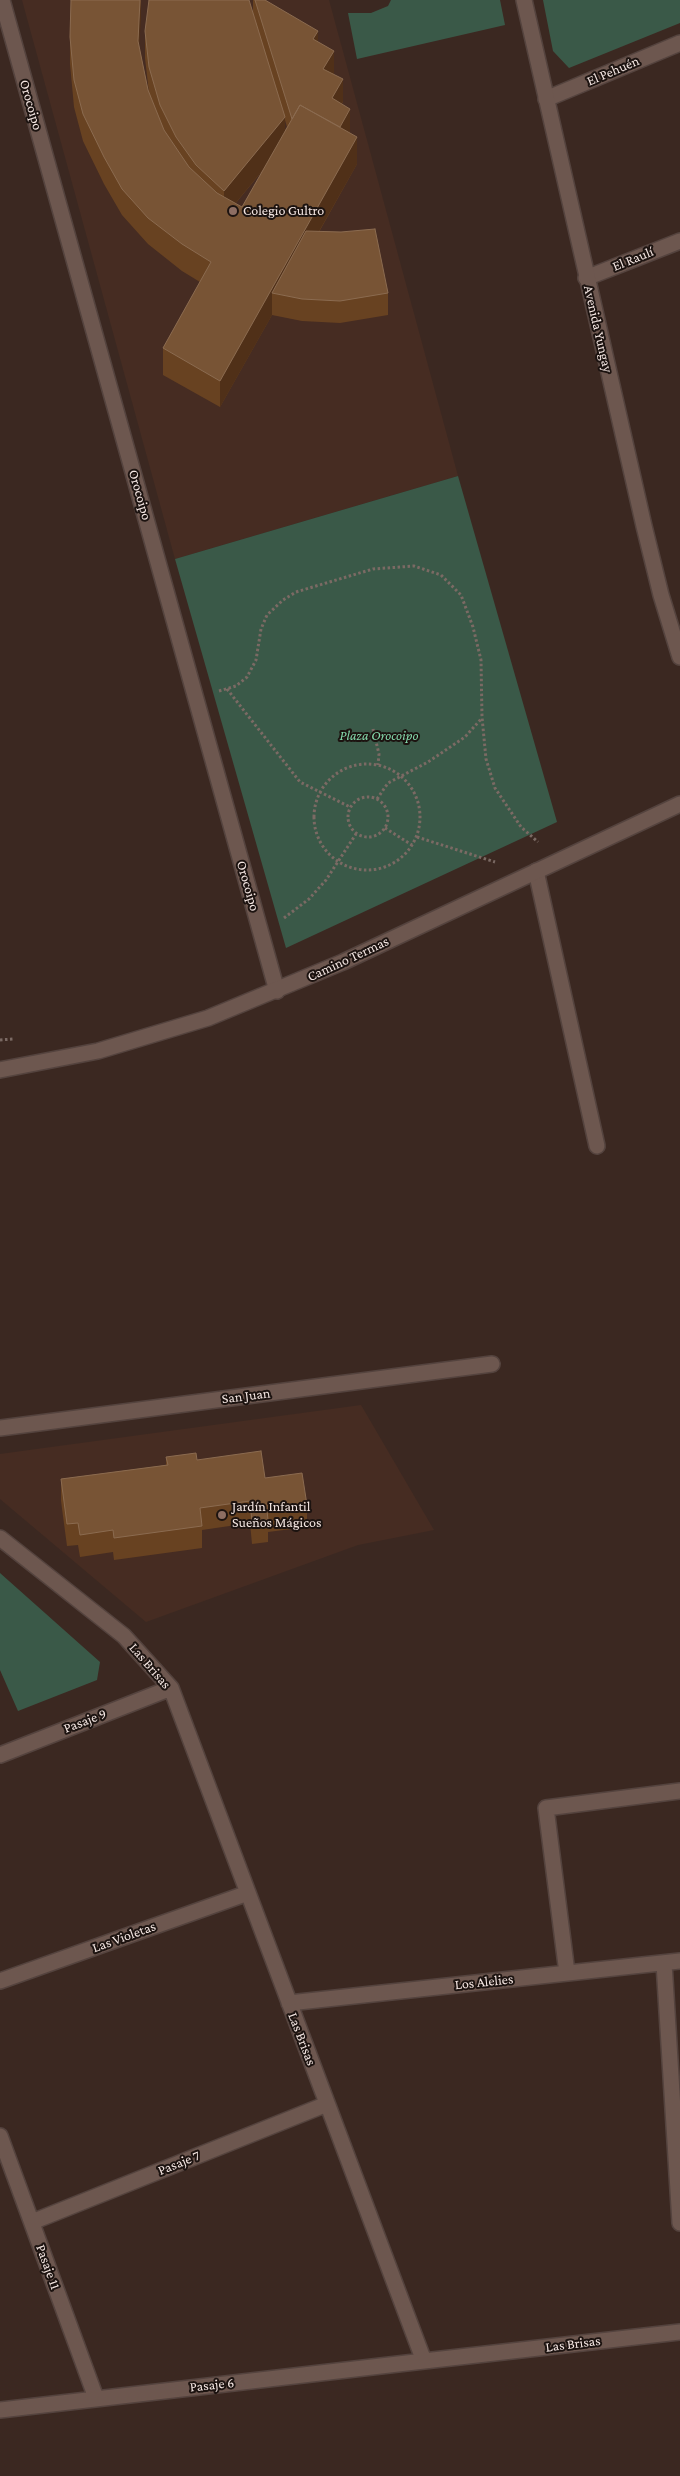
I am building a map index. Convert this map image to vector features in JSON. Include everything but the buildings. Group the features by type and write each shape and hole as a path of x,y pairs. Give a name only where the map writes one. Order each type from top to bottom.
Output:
{"street":[{"name":"Orocoipo","path":"2,0 4,23 277,991"},
{"name":"Avenida Yungay","path":"524,0 644,526 661,595 680,657"},
{"name":"El Pehuén","path":"546,99 680,43"},
{"name":"El Raulí","path":"586,278 680,241"},
{"name":"Camino Termas","path":"0,1070 98,1051 208,1018 277,991 680,804"},
{"path":"536,871 597,1146"},
{"name":"San Juan","path":"0,1428 492,1364"},
{"name":"Las Brisas","path":"0,1538 124,1636 171,1688 424,2361 680,2332"},
{"name":"Pasaje 9","path":"0,1755 171,1688"},
{"path":"567,1973 546,1808 680,1791"},
{"name":"Las Violetas","path":"0,1981 248,1893"},
{"name":"Los Alelies","path":"289,2003 680,1961"},
{"path":"664,1963 680,2224"},
{"name":"Pasaje 7","path":"32,2222 327,2104"},
{"name":"Pasaje 11","path":"0,2136 96,2398"},
{"name":"Pasaje 6","path":"0,2410 424,2361"}],"path":[{"path":"214,692 236,686 247,677 256,660 261,629 267,615 282,600 296,592 373,569 414,566 441,575 461,595 473,627 481,660 482,717 486,759 495,788 521,827 542,846"},
{"path":"226,689 300,782 350,807"},
{"path":"377,799 388,783 428,762 465,737 482,717"},
{"path":"373,729 379,754 378,765"},
{"path":"354,765 378,765 401,775 410,785 421,810 417,837 408,852 395,862 380,869 363,870 339,862 322,845 315,830 314,813 320,793 326,783 338,772 354,765"},
{"path":"364,797 377,799 382,803 388,815 385,828 375,836 368,838 356,834 348,823 347,816 350,807 364,797"},
{"path":"385,828 412,845"},
{"path":"278,922 309,899 339,862 356,834"},
{"path":"417,837 503,864"}],"shaded area":[{"name":"Colegio Gultro","path":"22,0 329,0 458,476 175,559"},
{"name":"Jardín Infantil Sueños Mágicos","path":"361,1405 434,1530 358,1545 146,1622 0,1499 0,1454"}],"green space":[{"path":"391,0 500,0 505,25 357,59 348,13 371,13 388,6"},
{"path":"543,0 680,0 680,23 569,68 553,51"},
{"name":"Plaza Orocoipo","path":"458,476 557,822 286,948 175,559"},
{"path":"0,1573 100,1662 97,1680 18,1711 0,1670"}],"place":[{"name":"Colegio Gultro","path":"233,211"},
{"name":"Jardín Infantil Sueños Mágicos","path":"222,1515"}]}
